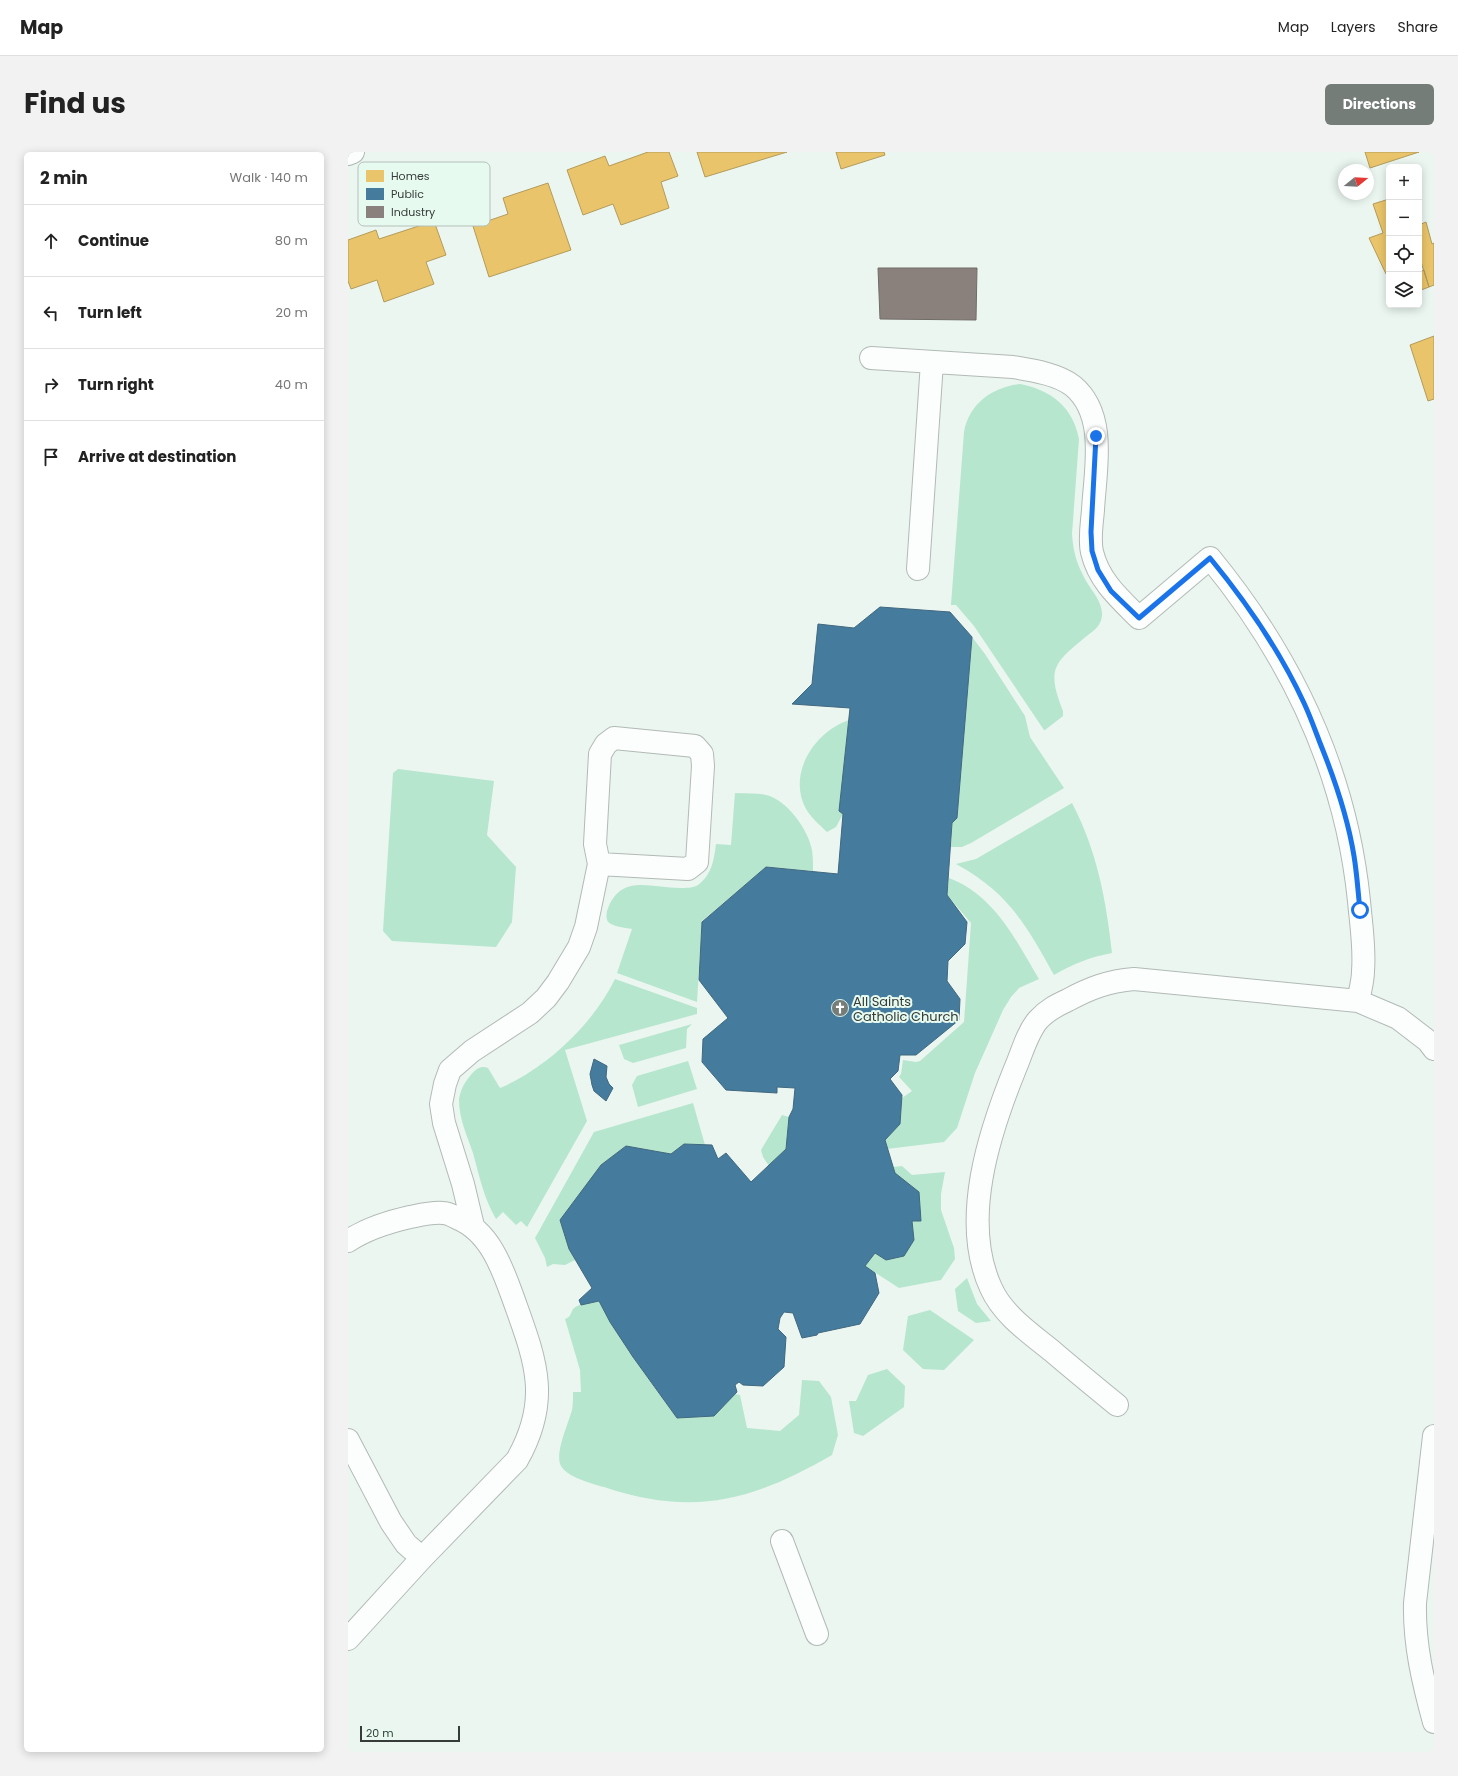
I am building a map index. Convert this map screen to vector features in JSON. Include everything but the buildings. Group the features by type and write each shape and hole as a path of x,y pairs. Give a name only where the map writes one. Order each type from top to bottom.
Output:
{"street":[{"path":"348,154 353,152"},
{"path":"871,358 1013,367 1036,371 1073,386 1085,400 1094,420 1096,436 1091,532 1092,551 1098,570 1111,591 1139,618 1210,558 1259,622 1304,703 1330,768 1340,798 1354,856 1363,935 1364,972 1358,1001"},
{"path":"918,569 932,362"},
{"path":"473,1226 463,1184 444,1123 441,1104 445,1084 450,1070 472,1051 530,1013 546,998 580,947 586,927 599,864 595,844 600,754 606,744 614,738 695,746 702,754 697,862 688,869 599,864"},
{"path":"1117,1405 1027,1330 1005,1309 992,1290 984,1272 979,1232 978,1208 981,1184 991,1137 1003,1099 1030,1033 1038,1020 1051,1008 1084,991 1115,981 1134,979 1358,1001 1398,1018 1423,1037 1434,1049"},
{"path":"348,1242 358,1235 376,1227 423,1214 444,1212 473,1226 484,1238 501,1267 531,1349 536,1372 537,1391 536,1408 528,1442 517,1460 422,1558 348,1639"},
{"path":"1434,1436 1415,1602 1414,1629 1418,1656 1434,1722"},
{"path":"348,1440 391,1522 406,1544 422,1558"},
{"path":"782,1541 817,1634"}],"green space":[{"path":"1020,384 1041,391 1059,402 1072,418 1076,428 1079,439 1072,534 1073,545 1081,570 1102,610 1102,616 1097,627 1067,653 1056,667 1054,675 1055,685 1063,711 1063,716 1045,730 974,626 956,605 951,605 964,432 967,422 977,405 991,393"},
{"path":"972,637 985,654 1025,716 1030,737 1064,788 971,843 962,847 951,847 952,823 957,818"},
{"path":"849,720 839,811 843,814 836,827 827,832 813,819 806,809 801,796 800,782 802,769 807,756 815,744 836,726"},
{"path":"398,769 494,781 487,835 516,867 512,922 496,947 392,941 383,931 393,773"},
{"path":"735,793 768,795 779,801 792,812 807,834 810,842 813,871 766,867 702,921 697,1002 617,973 632,929 616,926 608,922 607,911 613,899 620,891 637,885 687,888 696,886 703,881 712,866 716,844 731,845"},
{"path":"1072,803 1081,821 1094,857 1107,914 1112,953 1082,961 1054,975 1025,926 1003,899 989,886 956,864 976,859"},
{"path":"949,878 979,895 991,907 1022,949 1039,979 1019,988 1003,1010 975,1073 957,1128 944,1142 887,1149 885,1140 900,1124 902,1098 912,1091 899,1077 901,1074 903,1060 916,1062 920,1061 964,1022 971,923 947,895"},
{"path":"615,979 697,1008 697,1014 565,1050 587,1121 527,1227 521,1221 516,1225 503,1212 496,1219 485,1195 462,1120 459,1107 460,1093 466,1081 480,1067 488,1068 500,1088 535,1069 567,1043 581,1028 606,996"},
{"path":"692,1024 687,1029 686,1048 633,1063 624,1059 619,1045"},
{"path":"688,1061 697,1089 638,1107 632,1085 637,1076"},
{"path":"693,1103 705,1145 684,1144 671,1154 626,1146 601,1165 560,1220 569,1249 575,1260 565,1265 553,1264 547,1267 545,1258 535,1238 594,1132"},
{"path":"782,1115 789,1117 786,1149 769,1166 763,1157 761,1150"},
{"path":"902,1166 912,1175 945,1172 941,1194 941,1210 954,1248 955,1259 941,1280 899,1288 865,1266 875,1253 886,1260 904,1256 914,1240 912,1221 893,1167"},
{"path":"967,1278 977,1304 991,1321 976,1323 958,1311 955,1289"},
{"path":"599,1301 626,1346 677,1418 714,1416 735,1394 740,1395 747,1428 780,1431 799,1415 802,1380 819,1381 831,1397 838,1435 832,1455 775,1484 722,1500 695,1502 666,1501 636,1496 587,1482 569,1474 561,1466 559,1454 572,1410 573,1392 581,1392 580,1370 565,1319 575,1307 582,1304"},
{"path":"930,1310 974,1340 944,1370 923,1369 903,1350 908,1316"},
{"path":"887,1369 905,1386 904,1407 863,1436 854,1433 849,1401 856,1401 868,1375"}],"place":[{"name":"All Saints Catholic Church","path":"840,1008"}],"route":[{"path":"1096,436 1091,532 1092,551 1098,570 1111,591 1139,618 1210,558 1230,582 1259,622 1274,647 1304,703 1317,734 1340,798 1347,826 1354,856 1360,910"}]}
